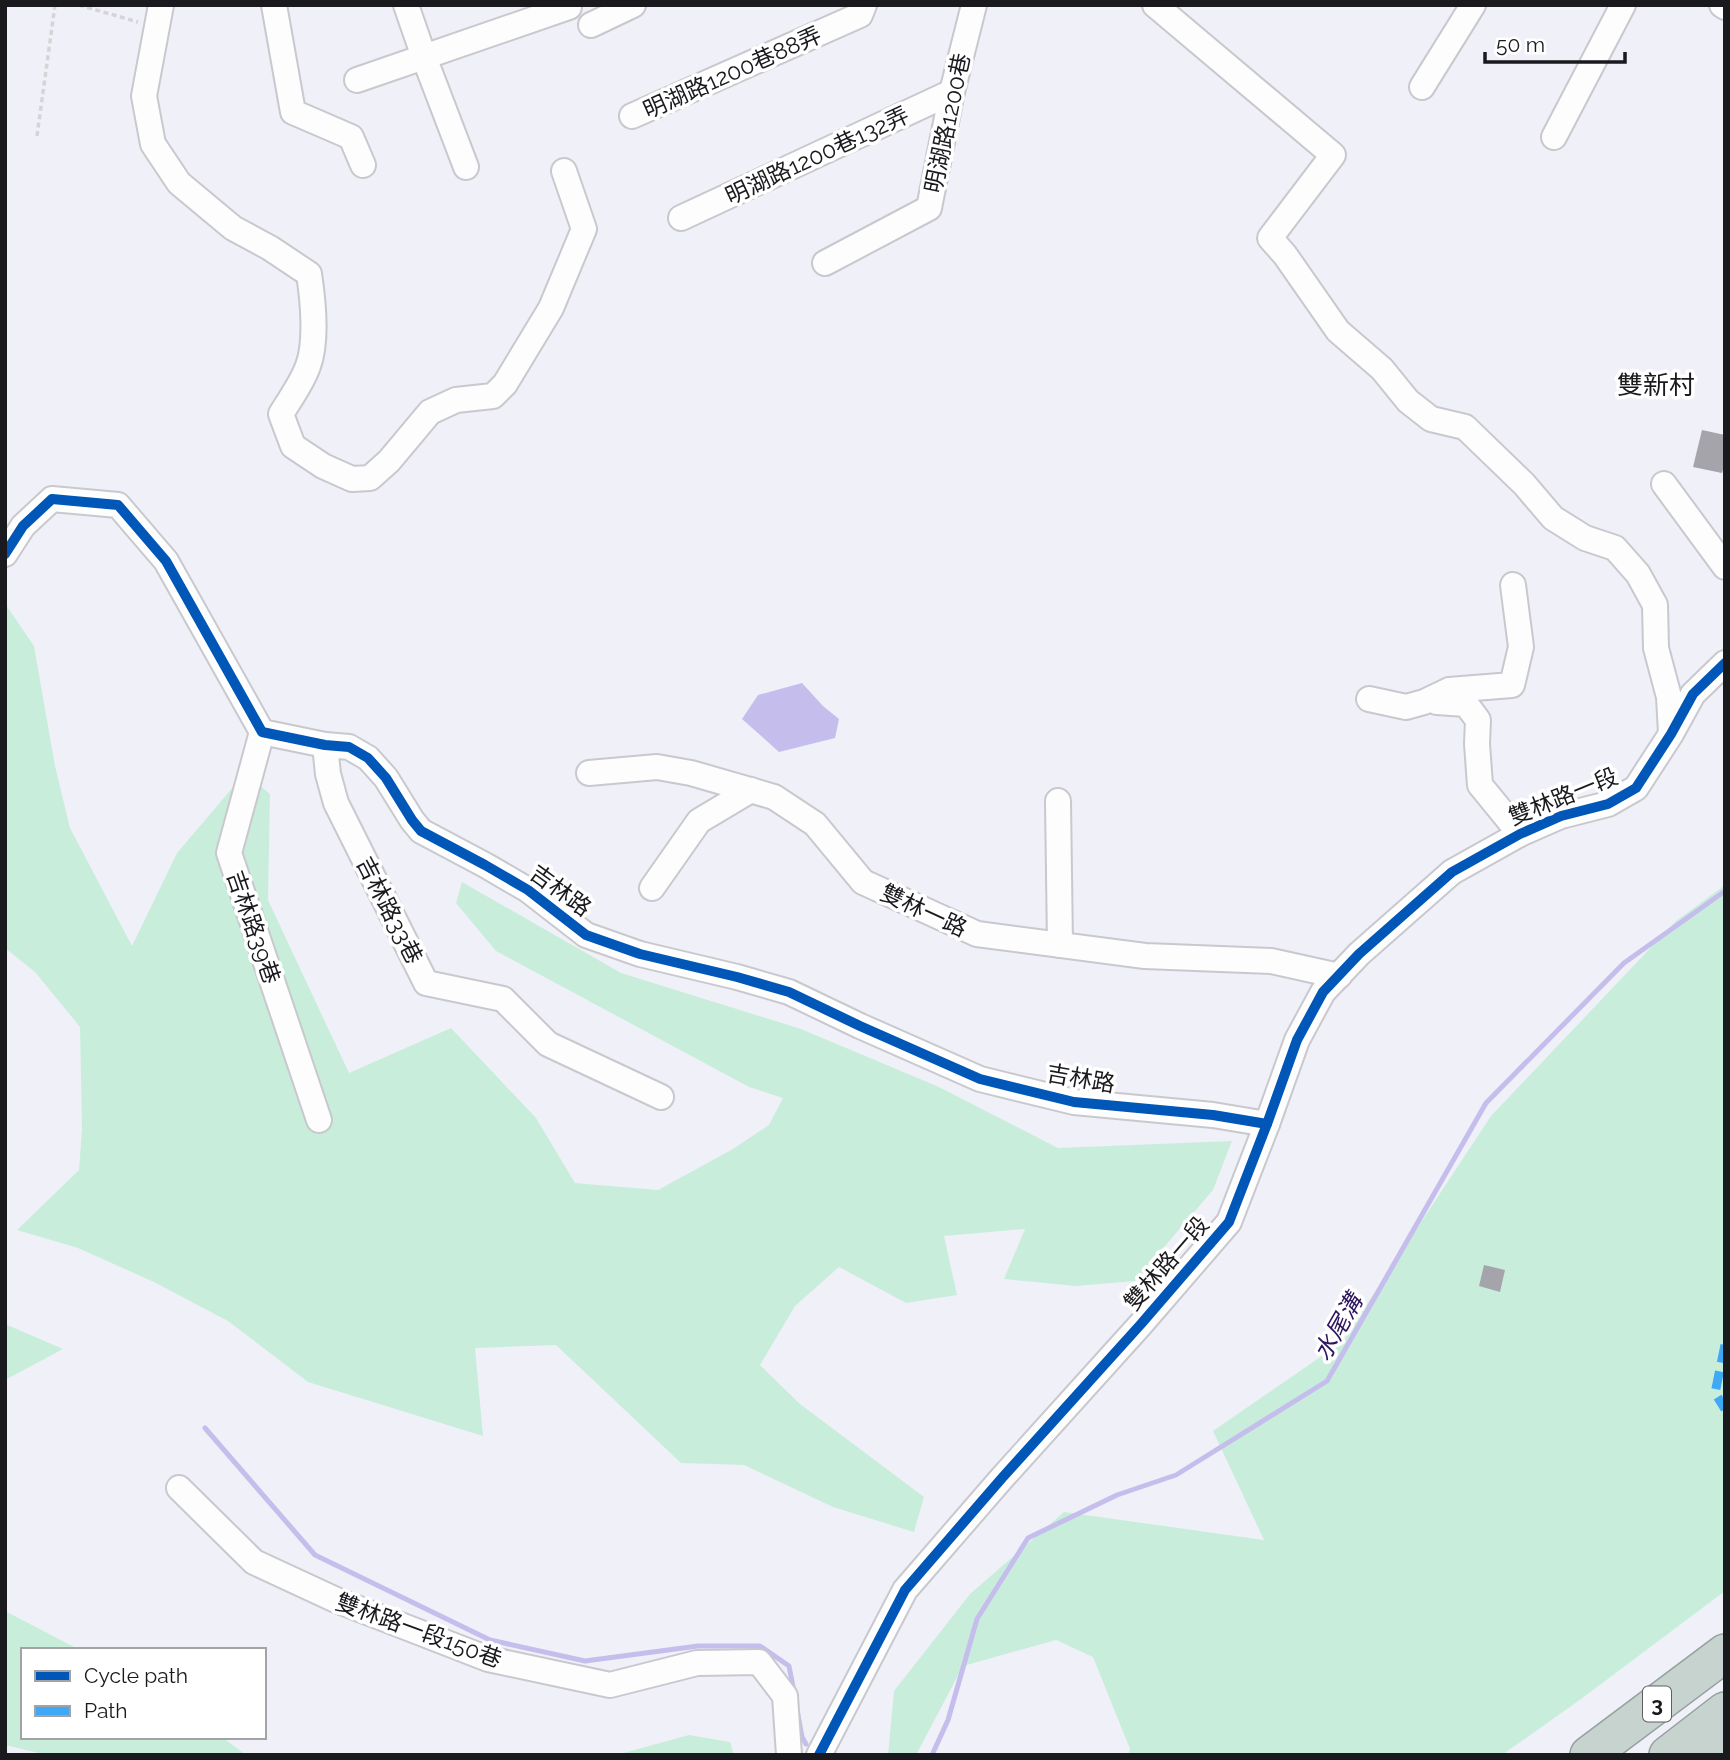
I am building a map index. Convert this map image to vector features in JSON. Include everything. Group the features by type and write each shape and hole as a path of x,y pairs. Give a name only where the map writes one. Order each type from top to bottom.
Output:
{"highway":[{"name":"3","path":"1589,1755 1725,1653"},
{"name":"3","path":"1668,1755 1725,1711"},
{"path":"1714,1755 1725,1746"}],"street":[{"path":"274,5 293,111 351,137 363,165"},
{"path":"407,5 466,167"},
{"path":"591,25 633,5"},
{"name":"明湖路1200巷88弄","path":"632,116 860,15 863,5"},
{"name":"明湖路1200巷","path":"825,263 929,208 952,92 974,5"},
{"path":"1155,5 1333,155 1270,237 1338,331 1382,369 1408,401 1431,419 1465,427 1507,466 1553,518 1585,538 1615,548 1638,574 1655,605 1656,648 1669,697 1671,734"},
{"path":"1422,87 1473,5"},
{"path":"1553,137 1623,5"},
{"path":"357,80 569,7"},
{"path":"159,16 144,96 153,144 179,183 233,228 309,274 314,303 308,366 281,414 293,446 323,466 352,479 370,478 389,461 430,412 456,400 493,396 505,384 551,308 584,229 564,172"},
{"name":"明湖路1200巷132弄","path":"681,218 952,92"},
{"path":"1664,484 1725,568"},
{"path":"5,554 23,526 52,499 118,505 166,561 262,732"},
{"path":"1369,699 1406,707 1449,690 1512,685 1521,647 1513,585"},
{"name":"雙林路一段","path":"819,1755 905,1590 1229,1222 1297,1040 1323,992 1359,954 1452,872 1520,834 1561,816 1608,804 1636,788 1693,694 1725,663"},
{"path":"1424,702 1466,704 1478,720 1480,785 1520,834"},
{"name":"吉林路","path":"262,732 325,745 349,747 369,758 386,778 421,831 528,890 586,935 640,954 789,992 980,1079 1074,1102 1213,1115 1267,1124"},
{"name":"吉林路39巷","path":"262,732 229,853 319,1120"},
{"name":"吉林路33巷","path":"325,745 328,774 336,803 426,983 503,999 548,1044 661,1097"},
{"name":"雙林一路","path":"589,773 657,767 691,773 774,797 816,824 863,881 977,934 1145,956 1271,961 1339,976"},
{"path":"652,888 699,821 751,790"},
{"path":"1058,801 1060,945"},
{"name":"雙林路一段150巷","path":"179,1488 254,1562 336,1600 488,1659 610,1685 697,1663 759,1662 785,1696 789,1755"}],"path":[{"path":"37,136 55,5"},
{"path":"79,5 159,16"}],"green space":[{"path":"6,605 34,646 55,766 70,828 132,946 177,853 245,773 270,794 268,900 349,1073 451,1028 536,1118 575,1183 658,1190 733,1149 769,1125 783,1098 749,1087 496,951 456,903 462,882 621,973 801,1029 939,1087 1058,1148 1232,1141 1213,1190 1135,1281 1076,1286 1004,1279 1025,1229 944,1236 957,1295 906,1303 839,1267 795,1306 760,1365 800,1404 924,1497 914,1532 833,1507 744,1465 681,1463 556,1345 475,1348 483,1436 308,1382 228,1321 154,1282 78,1248 17,1230 79,1170 82,1129 80,1027 35,972 5,948"},
{"path":"1725,885 1725,1591 1502,1755 1128,1755 1130,1749 1093,1657 1056,1640 963,1666 916,1755 888,1755 894,1691 970,1594 1064,1512 1264,1540 1213,1431 1342,1342 1491,1116 1676,921"},
{"path":"5,1324 63,1349 5,1380"},
{"path":"5,1611 76,1648 21,1648 21,1739 225,1739 246,1755 47,1755 5,1745"},
{"path":"689,1735 730,1742 734,1755 616,1755"}],"shaded area":[{"path":"802,683 839,719 835,738 779,752 742,719 758,695"}],"building":[{"path":"1702,430 1725,435 1725,463 1722,473 1693,467"},
{"path":"1484,1265 1505,1270 1500,1292 1479,1286"}],"waterway":[{"name":"水尾溝","path":"932,1755 948,1720 977,1619 1028,1538 1117,1495 1176,1475 1327,1381 1486,1103 1624,963 1725,891"},
{"path":"205,1428 315,1555 490,1640 585,1661 698,1646 760,1646 789,1666 794,1692"},
{"path":"798,1715 806,1744"}],"marked path":[{"path":"1725,1345 1715,1393 1725,1409"}],"cycle path":[{"path":"5,554 23,526 52,499 118,505 166,561 262,732 325,745 349,747 368,758 386,778 421,831 528,890 586,935 640,954 789,992 980,1079 1074,1102 1213,1115 1267,1124"},
{"path":"819,1755 905,1590 1229,1222 1297,1040 1323,992 1359,954 1452,872 1520,834 1561,816 1608,804 1636,788 1693,694 1725,663"}],"district":[{"name":"雙新村","path":"1656,385"}]}
